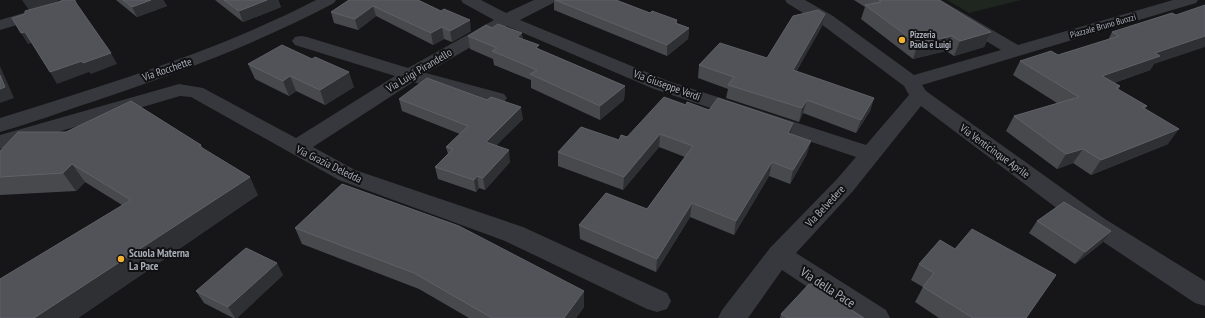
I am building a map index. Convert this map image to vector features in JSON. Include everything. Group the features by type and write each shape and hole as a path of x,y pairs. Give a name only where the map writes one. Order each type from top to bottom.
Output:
{"street":[{"path":"0,25 69,5 68,0"},
{"name":"Via Rocchette","path":"0,125 194,60 294,19 328,0"},
{"name":"Via Giuseppe Verdi","path":"469,0 504,20 661,84 871,154"},
{"name":"Via Luigi Pirandello","path":"296,148 410,74 504,20 547,0"},
{"name":"Via Venticinque Aprile","path":"793,0 827,20 915,89 1096,226 1205,295"},
{"path":"929,0 1016,51"},
{"name":"Piazzale Bruno Buozzi","path":"1016,51 1190,0"},
{"path":"301,41 410,74 497,98"},
{"path":"915,89 1016,51"},
{"name":"Via Belvedere","path":"732,318 779,255 845,185 871,154 915,89"},
{"name":"Via Grazia Deledda","path":"0,142 179,90 196,92 347,175 514,234 657,301"},
{"name":"Via della Pace","path":"779,255 876,318"}],"shaded area":[{"path":"947,0 1021,0 969,13"}],"building":[{"path":"65,0 74,0 111,53 83,63 82,61 50,72 25,32 21,33 12,18 25,14 25,11"},
{"path":"123,0 151,0 132,7"},
{"path":"224,0 267,0 239,11"},
{"path":"349,0 418,0 441,11 444,9 470,20 450,31 442,27 431,33 373,6 355,19 331,12"},
{"path":"555,0 616,0 650,13 652,11 677,20 675,23 689,28 667,45"},
{"path":"879,0 939,0 991,32 960,41 952,36 918,44 865,5 881,2"},
{"path":"1205,5 1205,36 1155,53 1160,56 1102,76 1120,86 1116,88 1147,106 1142,107 1179,129 1101,160 1083,149 1066,154 1014,116 1079,97 1020,61 1051,51 1058,55 1119,36 1112,32 1172,13 1176,15"},
{"path":"818,10 825,14 793,70 874,98 861,120 807,100 802,108 728,85 734,77 699,65 720,43 767,58 793,16"},
{"path":"498,24 522,33 517,37 539,45 536,48 625,86 600,106 530,74 537,70 492,51 497,48 468,36 486,25 492,28"},
{"path":"282,45 312,59 315,57 349,72 320,90 290,76 283,81 248,64"},
{"path":"0,75 5,87 0,89"},
{"path":"427,78 487,100 491,97 521,107 486,142 509,150 483,178 477,176 474,180 435,167 453,149 446,147 468,126 399,99"},
{"path":"664,97 686,105 687,102 709,110 718,98 793,123 788,133 811,141 793,170 772,162 736,221 692,203 657,259 579,225 606,193 647,209 693,146 660,134 624,177 558,152 581,127 619,140 621,135 627,137"},
{"name":"Scuola Materna La Pace","path":"131,101 201,145 199,146 250,177 34,318 0,318 0,279 131,200 72,164 63,173 0,177 0,151 18,132 66,132"},
{"path":"342,184 459,226 584,291 564,318 492,318 414,273 295,228"},
{"path":"1064,202 1111,231 1085,252 1037,221"},
{"path":"972,229 1056,275 1026,318 973,318 923,287 934,273 919,264 940,240 955,249"},
{"path":"246,248 277,263 228,307 196,291"},
{"path":"810,283 864,318 788,318 781,314"}],"place":[{"name":"Pizzeria Paola e Luigi","path":"902,40"},
{"name":"Scuola Materna La Pace","path":"121,259"}]}
